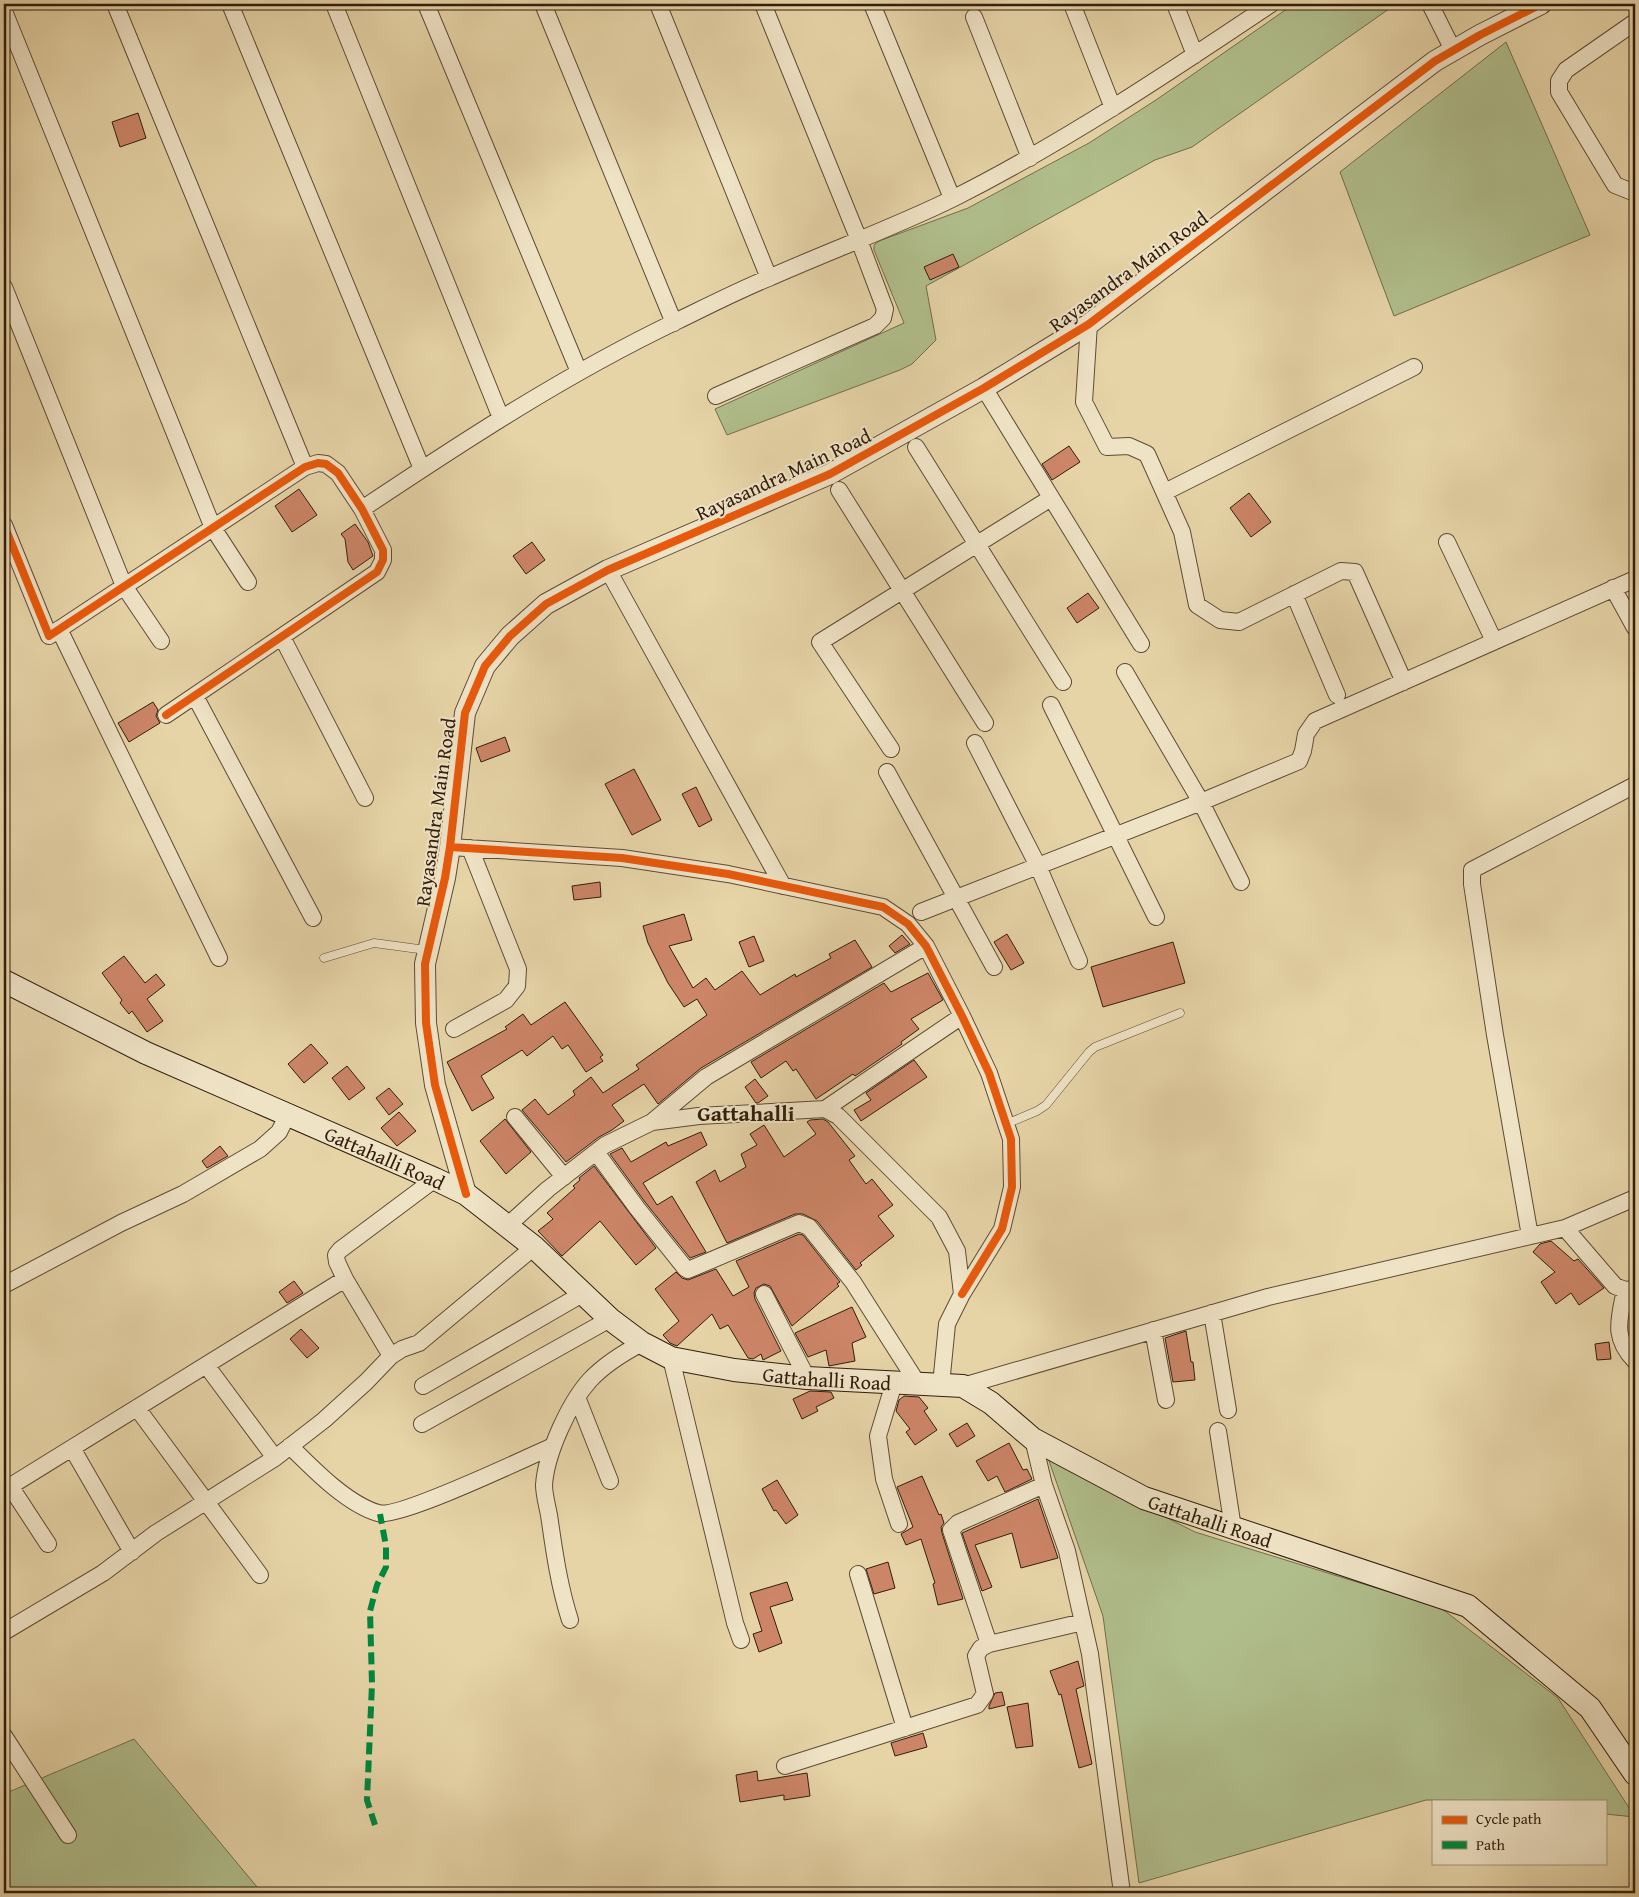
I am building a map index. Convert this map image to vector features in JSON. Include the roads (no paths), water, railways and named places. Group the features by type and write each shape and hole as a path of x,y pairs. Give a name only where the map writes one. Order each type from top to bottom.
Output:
{"main road":[{"name":"Gattahalli Road","path":"4,981 146,1052 466,1194 534,1247 610,1319 642,1342 670,1358 734,1370 807,1378 963,1386 991,1403 1033,1439 1144,1498 1468,1606 1590,1708 1635,1774"}],"street":[{"path":"115,4 305,468"},
{"path":"230,4 422,469"},
{"path":"334,4 501,418"},
{"path":"426,4 579,372"},
{"path":"543,4 674,323"},
{"path":"658,4 769,278"},
{"path":"716,396 875,326 883,318 884,309 859,240 763,4"},
{"path":"872,4 952,198"},
{"path":"1072,4 1113,108"},
{"path":"1175,4 1195,55"},
{"path":"362,509 501,418 579,372 674,323 769,278 952,198 1030,158 1113,108 1270,4"},
{"path":"1430,4 1453,50"},
{"name":"Rayasandra Main Road","path":"466,1194 435,1086 426,1023 425,964 450,847 465,713 485,666 510,636 546,604 608,570 830,474 984,388 1089,324 1435,61 1541,4"},
{"path":"4,11 213,528 248,582"},
{"path":"974,17 1030,158"},
{"path":"1635,22 1566,70 1559,81 1559,92 1615,184 1635,193"},
{"path":"4,287 124,586 162,642"},
{"path":"1089,324 1084,402 1107,447 1129,446 1147,454 1182,532 1197,605 1220,620 1239,622 1341,571 1355,572 1404,682"},
{"path":"1165,492 1414,367"},
{"path":"984,388 1141,644"},
{"path":"916,447 1063,682"},
{"path":"4,525 49,636 305,468 326,464 338,474 362,509 384,550 383,560 377,572 166,715"},
{"path":"839,490 985,723"},
{"path":"891,749 820,642 1051,498"},
{"path":"1446,542 1494,641"},
{"path":"608,570 783,886"},
{"path":"921,912 1299,762 1306,734 1315,721 1635,578"},
{"path":"1613,588 1635,628"},
{"path":"1294,594 1337,695"},
{"path":"59,629 219,958"},
{"path":"282,637 365,798"},
{"path":"1125,672 1201,802 1241,882"},
{"path":"195,696 313,918"},
{"path":"1051,705 1156,917"},
{"path":"975,743 1038,866 1079,961"},
{"path":"887,772 994,967"},
{"path":"1530,1236 1494,1035 1472,884 1472,870 1635,785"},
{"path":"450,847 622,858 728,874 883,908 908,924 926,946 962,1016 989,1074 1011,1139 1012,1187 1002,1229 962,1294 947,1324 941,1384"},
{"path":"454,1029 506,1000 517,986 518,969 470,848"},
{"path":"506,1227 564,1177 605,1145 652,1122 706,1077 926,946"},
{"path":"652,1122 700,1116 826,1109 962,1016"},
{"path":"826,1109 838,1116 939,1217 957,1251 962,1294"},
{"path":"4,1285 121,1223 182,1194 260,1149 279,1132 288,1114"},
{"path":"515,1117 564,1177"},
{"path":"596,1152 637,1208 688,1270 799,1223 809,1227 853,1282 918,1384"},
{"path":"391,1356 336,1262 336,1256 340,1250 435,1179"},
{"path":"963,1386 1268,1297 1565,1228 1635,1198"},
{"path":"1565,1228 1615,1286 1630,1290 1618,1326 1621,1341 1635,1361"},
{"path":"4,1632 103,1573 156,1533 206,1503 274,1458 324,1420 366,1382 391,1356 402,1349 419,1343 534,1247"},
{"path":"48,1544 7,1488 345,1278"},
{"path":"423,1386 584,1293"},
{"path":"764,1294 807,1378"},
{"path":"1212,1313 1228,1410"},
{"path":"422,1424 610,1319"},
{"path":"1153,1330 1166,1400"},
{"path":"570,1620 564,1603 544,1485 553,1446 577,1397 589,1381 615,1358 642,1342"},
{"path":"670,1358 735,1623 741,1640"},
{"path":"206,1364 274,1458"},
{"path":"894,1382 878,1436 884,1479 899,1524"},
{"path":"577,1397 610,1481"},
{"path":"136,1408 260,1576"},
{"path":"1218,1431 1233,1528"},
{"path":"1033,1439 1044,1485 1067,1550 1090,1654 1122,1893"},
{"path":"290,1446 316,1472 359,1505 380,1514 425,1502 553,1446"},
{"path":"72,1448 132,1552"},
{"path":"989,1644 951,1530 958,1523 1044,1485"},
{"path":"858,1574 905,1728"},
{"path":"785,1766 977,1705 986,1694 976,1656 981,1648 989,1644 1083,1622"},
{"path":"4,1736 68,1835"}],"lane":[{"path":"324,958 374,943 428,950"},
{"path":"1006,1124 1037,1111 1046,1105 1089,1052 1096,1047 1180,1013"}],"district":[{"name":"Gattahalli","path":"746,1113"}]}
